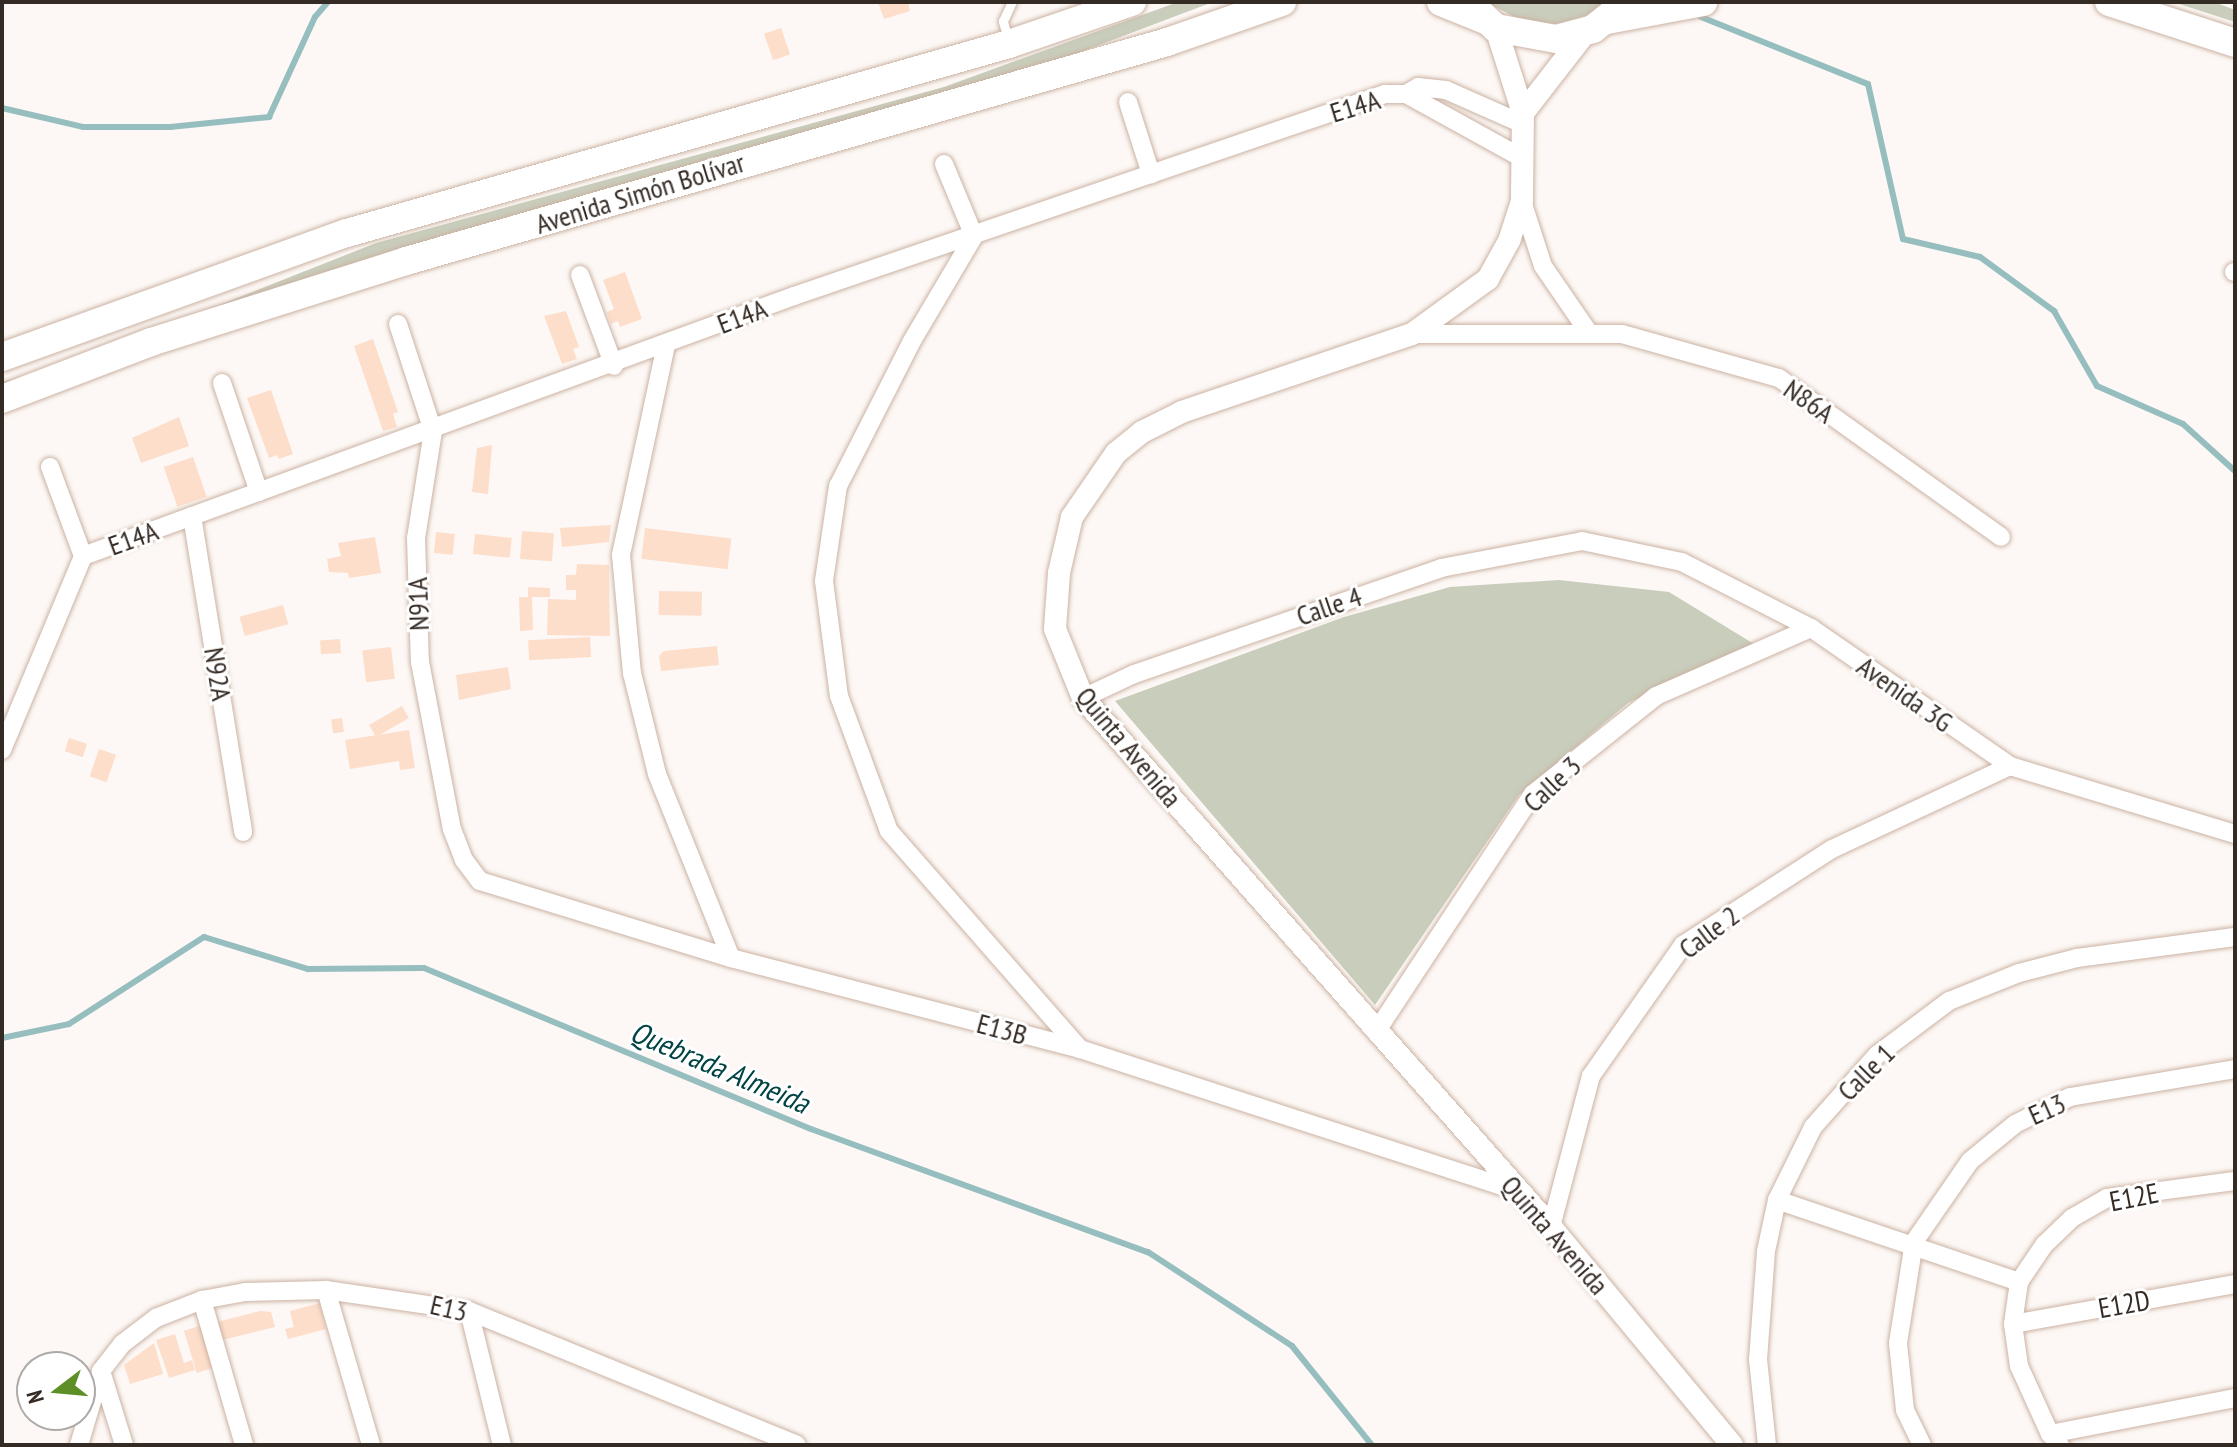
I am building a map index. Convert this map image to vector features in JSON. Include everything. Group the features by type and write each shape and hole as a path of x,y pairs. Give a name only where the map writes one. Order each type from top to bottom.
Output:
{"highway":[{"name":"Avenida Simón Bolívar","path":"2,357 347,233 1009,44 1132,2"},
{"name":"Avenida Simón Bolívar","path":"2,399 151,342 406,261 1167,42 1282,2"},
{"path":"1441,2 1534,38 1606,18 1703,2"},
{"path":"2109,2 2235,43"}],"street":[{"name":"Quinta Avenida","path":"1484,17 1523,119 1520,157 1522,201 1510,239 1488,279 1412,334 1182,412 1142,432 1116,453 1072,517 1059,573 1055,629 1083,698 1551,1227 1732,1445"},
{"path":"1523,119 1606,18"},
{"name":"E14A","path":"1406,94 1418,87 1446,90 1523,119"},
{"name":"E14A","path":"83,556 666,345 1385,94 1406,94 1520,157"},
{"path":"1128,102 1151,174"},
{"path":"944,164 974,236 912,341 838,486 824,581 839,696 889,831 1080,1049"},
{"path":"1522,201 1543,266 1587,330"},
{"path":"580,275 614,366"},
{"name":"N91A","path":"398,324 433,431 416,538 420,662 452,829 464,860 480,881"},
{"name":"N86A","path":"1412,334 1587,330 1622,334 1779,378 2001,537"},
{"path":"666,345 621,555 632,673 657,774 731,958"},
{"path":"222,383 259,492"},
{"path":"2,750 83,556 50,467"},
{"name":"N92A","path":"192,516 243,832"},
{"name":"Calle 4","path":"1083,698 1134,674 1441,568 1582,541"},
{"name":"Avenida 3G","path":"1582,541 1682,562 1811,628 2010,766 2235,834"},
{"name":"Calle 3","path":"1376,1032 1533,794 1656,696 1811,628"},
{"name":"Calle 2","path":"1551,1227 1591,1076 1683,945 1832,849 2010,766"},
{"name":"E13B","path":"480,881 731,958 1080,1049 1519,1192"},
{"name":"Calle 1","path":"1767,1445 1758,1360 1766,1251 1777,1200 1813,1127 1877,1055 1949,1001 2019,973 2077,958 2235,937"},
{"name":"E13","path":"1914,1242 1970,1161 2015,1124 2070,1097 2235,1069"},
{"name":"E12E","path":"2019,1282 2053,1236 2107,1198 2235,1181"},
{"path":"1777,1200 1914,1242 2019,1282 2013,1324 2019,1366 2055,1440 2235,1398"},
{"path":"1914,1242 1898,1343 1905,1410 1922,1445"},
{"name":"E12D","path":"2013,1324 2235,1284"},
{"path":"326,1290 371,1445"},
{"name":"E13","path":"101,1371 122,1344 156,1318 202,1300 245,1292 326,1290 469,1311 797,1445"},
{"path":"202,1300 244,1445"},
{"path":"469,1311 496,1443"},
{"path":"79,1445 101,1371"},
{"path":"101,1371 124,1445"}],"lane":[{"path":"1009,44 1003,21 1012,2"}],"green space":[{"path":"1178,2 1213,2 1007,80 2,400 2,382 65,366 376,243 944,87"},
{"path":"1486,2 1607,2 1588,15 1556,24 1524,22"},
{"path":"2173,2 2214,2 2235,10 2235,22"},
{"path":"1559,580 1669,592 1754,644 1628,703 1519,795 1375,1005 1115,701 1344,617 1450,587"}],"building":[{"path":"878,2 908,2 910,11 884,19"},
{"path":"781,28 790,54 773,60 764,34"},
{"path":"625,272 642,319 620,327 618,321 611,324 607,312 614,309 603,280"},
{"path":"566,311 579,347 573,349 577,359 562,364 544,316"},
{"path":"373,339 398,412 393,414 397,427 383,431 354,346"},
{"path":"271,390 293,454 279,459 277,455 269,458 247,398"},
{"path":"179,417 189,446 141,463 132,438"},
{"path":"492,445 488,494 472,492 477,448"},
{"path":"193,457 207,497 177,507 164,467"},
{"path":"611,525 609,542 562,547 560,528"},
{"path":"645,528 731,539 728,569 641,559"},
{"path":"522,531 554,533 552,561 520,559"},
{"path":"436,532 455,534 453,555 434,553"},
{"path":"475,534 512,538 510,558 473,554"},
{"path":"375,537 381,573 349,578 348,573 329,572 327,559 341,556 338,543"},
{"path":"577,564 609,565 610,636 547,635 548,599 576,600 576,590 566,590 566,575 576,575"},
{"path":"528,587 550,588 550,597 532,597 533,630 520,631 519,597 528,597"},
{"path":"659,591 702,592 702,616 659,615"},
{"path":"283,605 288,624 245,636 240,617"},
{"path":"590,637 591,657 529,660 528,640"},
{"path":"340,639 341,653 321,654 320,640"},
{"path":"717,646 719,665 661,671 659,656 664,651"},
{"path":"391,647 395,679 366,682 362,651"},
{"path":"508,667 511,689 459,700 456,675"},
{"path":"402,706 409,718 376,737 369,725"},
{"path":"342,718 344,732 333,733 331,720"},
{"path":"409,730 415,768 400,770 399,761 350,769 345,740"},
{"path":"69,738 87,744 83,757 65,751"},
{"path":"99,749 116,755 107,782 90,776"},
{"path":"320,1303 326,1329 288,1339 285,1329 294,1327 290,1311"},
{"path":"260,1311 271,1312 275,1327 222,1340 217,1322"},
{"path":"203,1325 216,1367 197,1373 184,1331"},
{"path":"175,1334 184,1363 192,1360 195,1370 169,1378 156,1340"},
{"path":"154,1343 163,1374 130,1384 124,1365"}],"waterway":[{"path":"2,108 83,127 170,127 269,117 315,17 328,2"},
{"path":"1701,17 1868,84 1903,239 1980,257 2054,311 2097,386 2183,424 2235,471"},
{"name":"Quebrada Almeida","path":"2,1038 69,1024 204,937 308,969 424,968 811,1129 1148,1252 1292,1346 1372,1445"}]}
